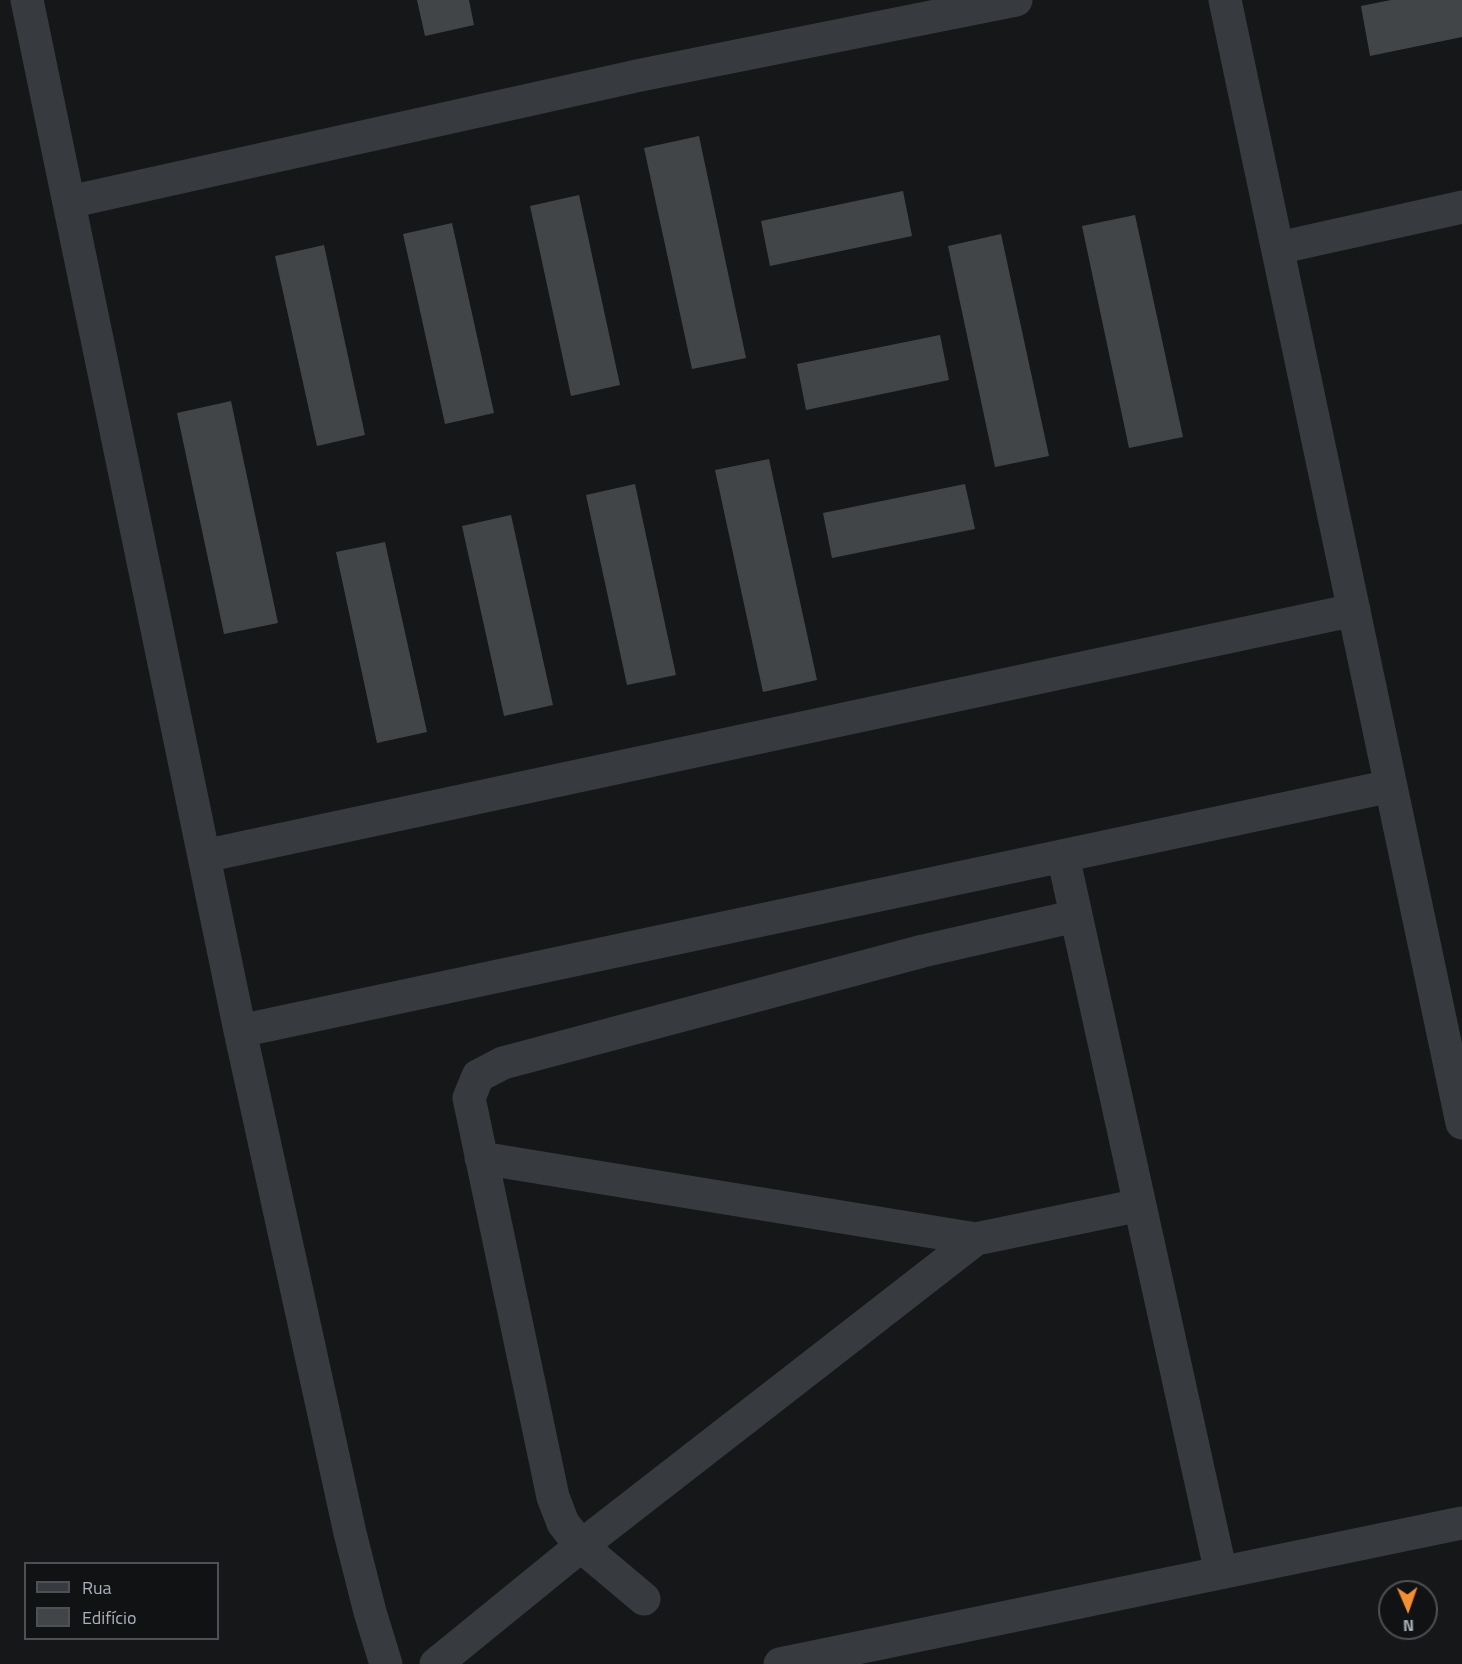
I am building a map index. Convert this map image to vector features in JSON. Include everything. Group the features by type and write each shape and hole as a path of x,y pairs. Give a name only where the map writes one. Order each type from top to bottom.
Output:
{"lane":[{"path":"27,0 240,1031 350,1533 386,1664"},
{"path":"69,202 641,75 1016,0"},
{"path":"1225,0 1462,1123"},
{"path":"1278,248 1462,207"},
{"path":"204,856 1354,610"},
{"path":"240,1031 1391,786"},
{"path":"1063,856 1221,1573"},
{"path":"644,1599 581,1546 563,1523 553,1497 469,1098 478,1076 503,1063 923,951 1076,916"},
{"path":"481,1158 976,1239 1140,1205"},
{"path":"435,1664 581,1546 976,1239"},
{"path":"780,1664 1462,1523"}],"building":[{"path":"417,0 469,0 474,25 425,36"},
{"path":"1391,0 1462,0 1462,37 1370,56 1361,6"},
{"path":"699,136 746,358 692,369 644,148"},
{"path":"903,191 912,236 770,266 761,221"},
{"path":"579,195 620,385 571,396 530,206"},
{"path":"1135,215 1183,437 1129,448 1082,226"},
{"path":"452,223 494,413 445,424 403,234"},
{"path":"1001,234 1049,456 995,467 948,246"},
{"path":"324,245 365,435 317,446 275,256"},
{"path":"940,335 949,380 806,410 797,364"},
{"path":"231,401 278,623 224,634 177,413"},
{"path":"769,459 817,680 763,692 715,470"},
{"path":"635,484 676,675 627,685 586,495"},
{"path":"965,484 975,529 832,558 823,513"},
{"path":"511,515 553,705 504,716 462,526"},
{"path":"385,542 427,732 377,743 336,552"}]}
